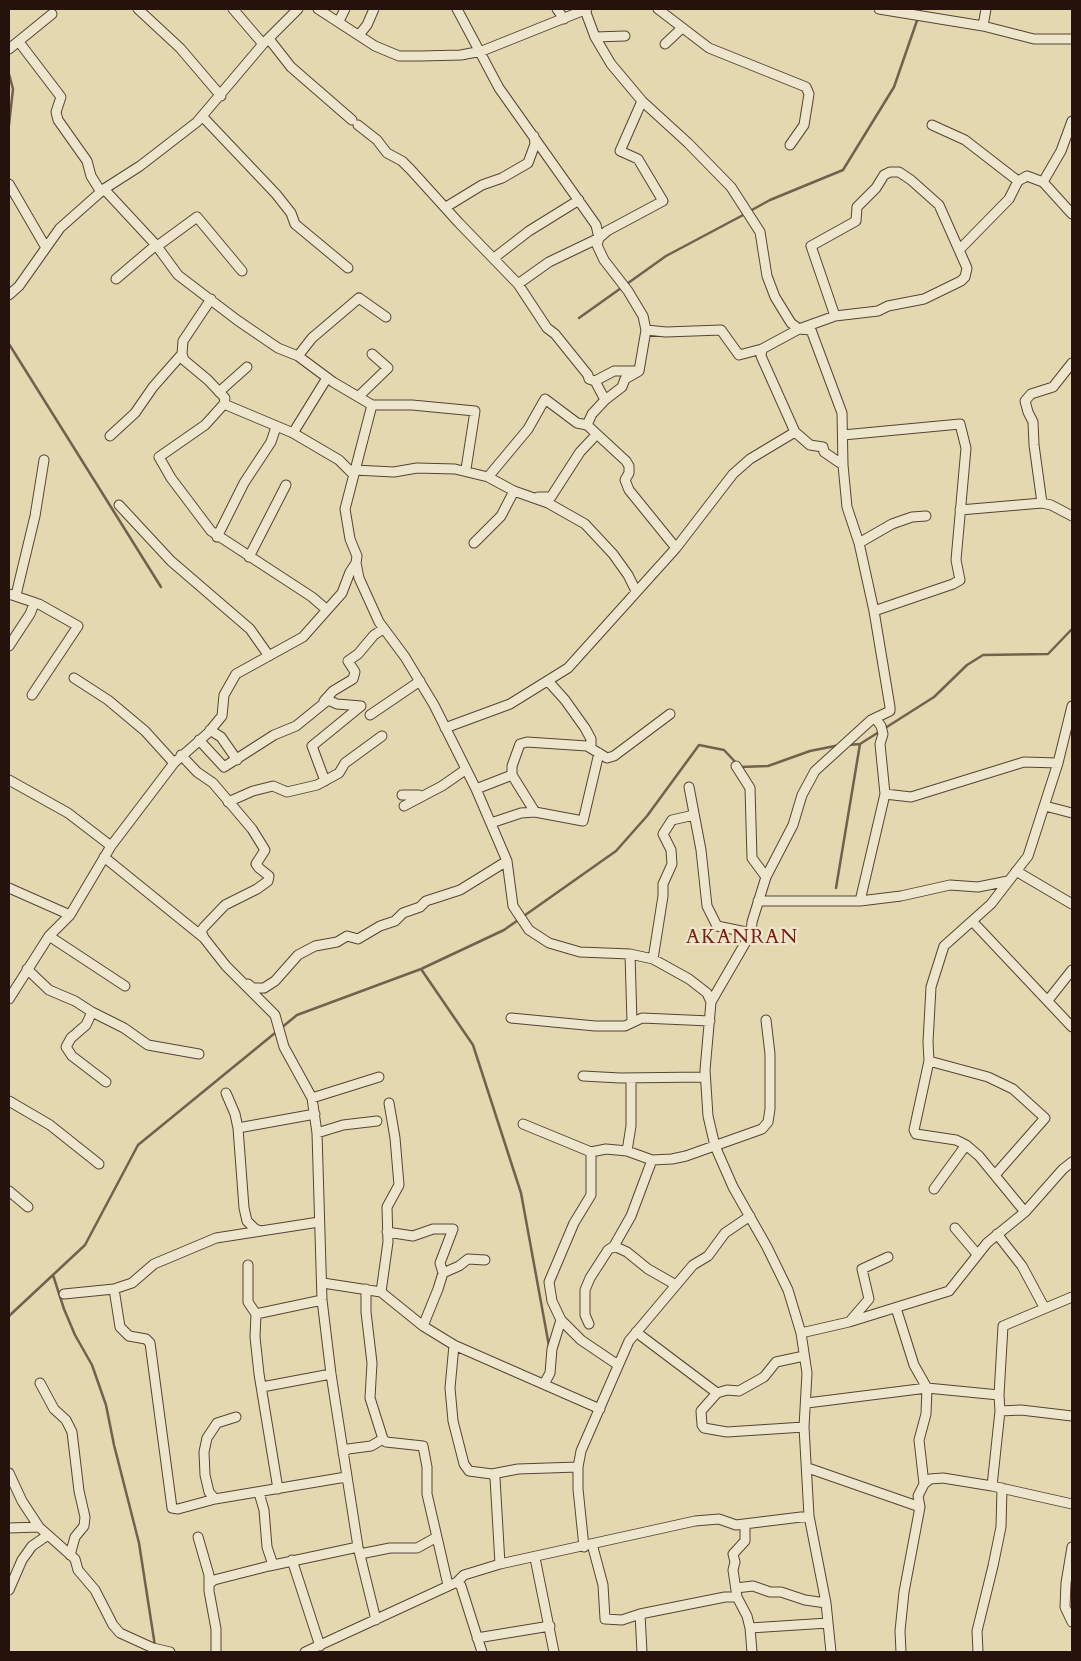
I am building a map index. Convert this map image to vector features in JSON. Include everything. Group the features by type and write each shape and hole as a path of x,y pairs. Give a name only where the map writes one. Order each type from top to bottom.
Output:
{"street":[{"path":"138,9 180,48 221,96"},
{"path":"233,9 291,67 377,140 387,153 402,160 518,284 547,328 555,334 588,375 589,379 596,381 614,371 639,371"},
{"path":"9,295 18,286 45,246 60,228 102,190 167,146 202,116 266,41 298,9"},
{"path":"318,9 339,20 375,46 399,56 461,55 482,51 586,9 595,38 611,64 642,101 688,143 731,187 760,232 767,276 775,297 791,323 799,329 811,330 842,413 843,465 847,507 859,543 874,611 890,711 875,718 815,771 802,794 793,825 766,877 758,901 751,934 711,1002"},
{"path":"339,20 345,9"},
{"path":"359,35 367,25 374,9"},
{"path":"457,9 482,51 499,88 596,225 599,238 597,245 604,260 628,291 642,316 646,330 639,371"},
{"path":"557,9 564,19"},
{"path":"658,9 709,48 806,87 809,94 804,125 790,146"},
{"path":"880,9 983,26 1034,39 1072,39"},
{"path":"983,26 986,9"},
{"path":"9,49 52,14"},
{"path":"664,44 682,28"},
{"path":"595,38 625,36"},
{"path":"19,42 61,97 56,112 58,120 87,161 91,176 156,246 178,275 236,320 278,348 298,356 327,378 372,405 412,405 476,410 466,469"},
{"path":"518,284 549,262 599,238 663,201 638,159 620,151 642,101"},
{"path":"202,116 276,194 292,213 295,224 348,268"},
{"path":"1043,182 1062,150 1072,121"},
{"path":"932,126 965,140 1018,181"},
{"path":"446,206 482,185 502,178 528,164 535,144 534,136"},
{"path":"646,330 666,332 721,330 740,355 762,349 799,329 835,316 878,311 888,306 924,299 961,281 965,277 967,268 960,246 938,205 912,180 899,172 890,172 857,208 856,220 811,246 835,316"},
{"path":"960,246 1009,199 1018,181 1027,176 1043,182 1072,214"},
{"path":"9,184 45,246"},
{"path":"494,258 529,232 579,200"},
{"path":"116,279 156,246 197,217 242,271"},
{"path":"298,356 312,338 359,298 386,317"},
{"path":"211,299 183,341 182,354 184,360 225,398 224,404 205,425 159,457 201,520 218,537 312,597 327,610"},
{"path":"762,349 761,356 794,432 810,445 823,447 824,452 843,465"},
{"path":"110,436 135,413 153,387 182,354"},
{"path":"359,396 388,368 372,354"},
{"path":"1042,503 1034,445 1033,422 1028,412 1026,400 1031,394 1053,387 1072,363"},
{"path":"219,392 247,367"},
{"path":"587,425 592,414 605,400 622,388 624,379 639,371"},
{"path":"293,433 327,378"},
{"path":"596,381 605,400"},
{"path":"488,477 528,429 545,399 577,423 587,425 626,461 629,466 629,473 625,480 629,490 676,548"},
{"path":"224,404 293,433 339,460 354,472 394,472 417,468 455,469 488,477 514,491 548,503 585,524 618,561 636,591"},
{"path":"372,405 368,427 345,509 350,539 357,556 356,563 359,578 383,630 420,681 476,789 507,861 513,906 529,930 538,938 580,952 630,954 653,959 695,983 707,992 711,1002 705,1076 708,1116 715,1146 733,1187 788,1290 801,1333 807,1402 804,1427 808,1468 809,1516 826,1603 831,1652"},
{"path":"843,435 960,424 966,452 956,560 960,580 874,611"},
{"path":"218,537 244,483 271,442 276,427"},
{"path":"445,728 510,704 568,668 676,548 733,474 750,459 794,432"},
{"path":"532,497 551,497 580,452 596,435"},
{"path":"32,695 78,626 36,603 12,595 35,516 44,460"},
{"path":"249,557 286,485"},
{"path":"474,543 500,516 514,491"},
{"path":"960,510 1042,503 1051,504 1072,516"},
{"path":"119,505 170,561 250,629 269,656"},
{"path":"859,543 892,524 912,517 926,516"},
{"path":"9,999 49,936 70,915 111,846 174,763 210,730 222,716 224,695 236,674 303,637 342,594 350,572 356,563"},
{"path":"9,646 36,603"},
{"path":"321,705 333,691 353,679 355,672 348,661 358,654 374,635 383,630"},
{"path":"74,678 108,700 145,731 174,763"},
{"path":"370,715 420,681"},
{"path":"548,681 565,700 592,739 591,744 587,746"},
{"path":"199,740 221,766 224,767 274,735 296,726 328,700 337,704 361,706 312,746 325,781"},
{"path":"1025,1212 995,1175 966,1145 956,1140 916,1134 914,1130 929,1061 928,1042 931,986 944,946 974,922 1028,856 1061,753 1072,706"},
{"path":"535,812 512,775 512,766 520,744 527,742 587,746 607,758 614,756 670,714"},
{"path":"860,901 885,794 880,744 883,734 881,726 875,718"},
{"path":"210,730 221,737 237,760"},
{"path":"228,802 254,791 273,786 287,792 294,792 317,786 338,773 345,763 382,736"},
{"path":"491,824 521,813 535,812 583,822 600,753"},
{"path":"1061,753 1072,755"},
{"path":"181,755 197,772 213,783 252,829 266,850 256,864 269,878 257,889 225,905 204,927 202,931 204,938"},
{"path":"885,794 911,797 1024,762 1058,763"},
{"path":"736,766 750,788 752,858 766,877"},
{"path":"404,806 442,786 465,770"},
{"path":"476,789 512,775"},
{"path":"9,780 68,814 111,846"},
{"path":"689,787 702,861 705,897 717,926 751,934"},
{"path":"402,795 420,796"},
{"path":"1045,806 1072,813"},
{"path":"653,959 664,896 663,884 672,864 671,850 663,834 672,820 694,815"},
{"path":"104,857 204,938 226,966 253,988 264,988 275,981 298,955 315,946 337,942 347,936 358,939 380,926 395,921 403,913 420,907 426,901 460,890 507,861"},
{"path":"1016,871 1072,904"},
{"path":"758,901 860,901 901,896 950,885 978,887 1008,881"},
{"path":"9,888 70,915"},
{"path":"974,922 1049,1000 1072,1027"},
{"path":"49,936 66,950 92,963 125,986"},
{"path":"630,954 632,1022"},
{"path":"27,968 49,990 75,1001 124,1028 148,1045 199,1054"},
{"path":"1049,1000 1072,970"},
{"path":"242,979 249,989 275,1015 284,1047 312,1098 318,1133 322,1300 330,1374 359,1551 376,1620"},
{"path":"92,1012 86,1025 72,1038 66,1047 72,1056 106,1082"},
{"path":"511,1018 596,1026 625,1026 642,1018 710,1021"},
{"path":"523,1124 590,1152 606,1149 627,1151 652,1160 672,1160 762,1128 768,1122 770,1109 770,1054 766,1020"},
{"path":"929,1061 988,1077 1014,1089 1045,1118 995,1175"},
{"path":"583,1076 632,1078 705,1076"},
{"path":"312,1098 379,1077"},
{"path":"627,1151 631,1126 632,1078"},
{"path":"226,1093 236,1114 244,1208 248,1221 255,1230 264,1231"},
{"path":"9,1101 50,1125 99,1164"},
{"path":"381,1292 388,1242 387,1207 399,1185 395,1138 389,1103"},
{"path":"238,1128 315,1114"},
{"path":"318,1133 343,1125 377,1121"},
{"path":"934,1190 966,1145"},
{"path":"590,1152 591,1195 574,1223 549,1282 552,1301 561,1320 581,1340 618,1365"},
{"path":"589,1324 585,1315 586,1290 590,1278 608,1250 614,1246 631,1216 652,1160"},
{"path":"801,1333 849,1322 949,1291 955,1286 977,1254 997,1234 1025,1212 1057,1175 1072,1162"},
{"path":"9,1191 28,1207"},
{"path":"737,1598 725,1597 640,1614 622,1620 605,1619 603,1585 588,1546 578,1467 581,1451 629,1341 693,1265 708,1256 725,1233 750,1216"},
{"path":"64,1294 114,1289 132,1283 154,1264 204,1242 319,1222"},
{"path":"955,1228 977,1254"},
{"path":"387,1232 413,1236 433,1229 452,1229 440,1263 442,1273 431,1309 423,1326"},
{"path":"997,1234 1022,1266 1044,1307"},
{"path":"614,1246 627,1252 648,1269 676,1285"},
{"path":"849,1322 866,1305 869,1299 862,1269 888,1257"},
{"path":"442,1273 459,1266 468,1258 485,1260"},
{"path":"248,1265 248,1302 256,1314 255,1337 266,1425 278,1489"},
{"path":"323,1283 381,1292 423,1326 454,1345 600,1409"},
{"path":"114,1289 120,1327 129,1336 146,1339 150,1343 172,1508 178,1509 215,1500 346,1477"},
{"path":"366,1289 366,1312 373,1381 370,1398 383,1439 386,1442 423,1446 427,1467 427,1494 437,1537 453,1583"},
{"path":"992,1486 1000,1411 999,1395 1003,1326 1044,1307 1072,1297"},
{"path":"256,1314 322,1300"},
{"path":"866,1305 873,1314"},
{"path":"896,1308 914,1365 927,1388 926,1414 919,1440 924,1484"},
{"path":"544,1384 550,1372 552,1349 561,1320"},
{"path":"636,1332 717,1394"},
{"path":"454,1345 450,1388 453,1421 464,1464 469,1471 492,1474 526,1468 578,1467"},
{"path":"804,1356 776,1362 764,1377 738,1391 727,1390 717,1394 701,1410 704,1428 727,1432 804,1427"},
{"path":"262,1387 330,1374"},
{"path":"40,1383 54,1409 66,1420 72,1432 79,1491 85,1517 84,1526 75,1537 70,1555"},
{"path":"807,1402 927,1388 999,1395"},
{"path":"1000,1411 1021,1410 1072,1416"},
{"path":"215,1500 209,1492 205,1475 204,1452 207,1438 217,1423 236,1417"},
{"path":"343,1453 348,1449 371,1446 383,1439"},
{"path":"808,1468 920,1507"},
{"path":"9,1474 22,1501 45,1537 75,1559 78,1570 95,1590 113,1625 120,1632 152,1648 170,1652"},
{"path":"492,1474 496,1491 500,1564"},
{"path":"901,1652 900,1631 904,1592 920,1507 918,1496 924,1484 930,1479 943,1478 1002,1488 1072,1504"},
{"path":"978,1652 977,1631 994,1566 1000,1527 1002,1488"},
{"path":"259,1493 264,1510 267,1547 273,1565"},
{"path":"305,1652 453,1583 464,1575 500,1564 535,1558 695,1521 719,1519 736,1525 809,1516"},
{"path":"745,1524 745,1541 733,1554 737,1598 747,1616 752,1652"},
{"path":"9,1528 39,1526"},
{"path":"9,1590 22,1560 45,1537"},
{"path":"209,1584 214,1580 292,1560 390,1548 417,1548 437,1537"},
{"path":"198,1538 206,1558 216,1629 216,1652"},
{"path":"1072,1547 1066,1584 1065,1607 1072,1622"},
{"path":"535,1558 554,1652"},
{"path":"292,1560 320,1646"},
{"path":"453,1583 462,1586 482,1652"},
{"path":"736,1588 753,1586 770,1592 781,1592 805,1600 826,1603"},
{"path":"640,1614 642,1652"},
{"path":"750,1628 828,1623"},
{"path":"478,1638 550,1626"}],"waterway":[{"path":"750,211 770,200 843,170 894,87 921,9"},
{"path":"9,74 13,89 9,125"},
{"path":"579,318 666,256 745,214"},
{"path":"9,344 161,587"},
{"path":"848,745 860,744 934,697 967,665 983,655 1048,654 1072,629"},
{"path":"836,888 860,744"},
{"path":"9,1316 85,1245 138,1145 297,1015 421,969 504,930 616,851 647,816 699,745 724,750 740,767 768,766 810,751 840,745"},
{"path":"421,969 473,1045 521,1193 549,1346"},
{"path":"53,1275 64,1309 75,1335 92,1365 106,1405 114,1445 139,1543 155,1646"}],"district":[{"name":"AKANRAN","path":"742,938"}]}
